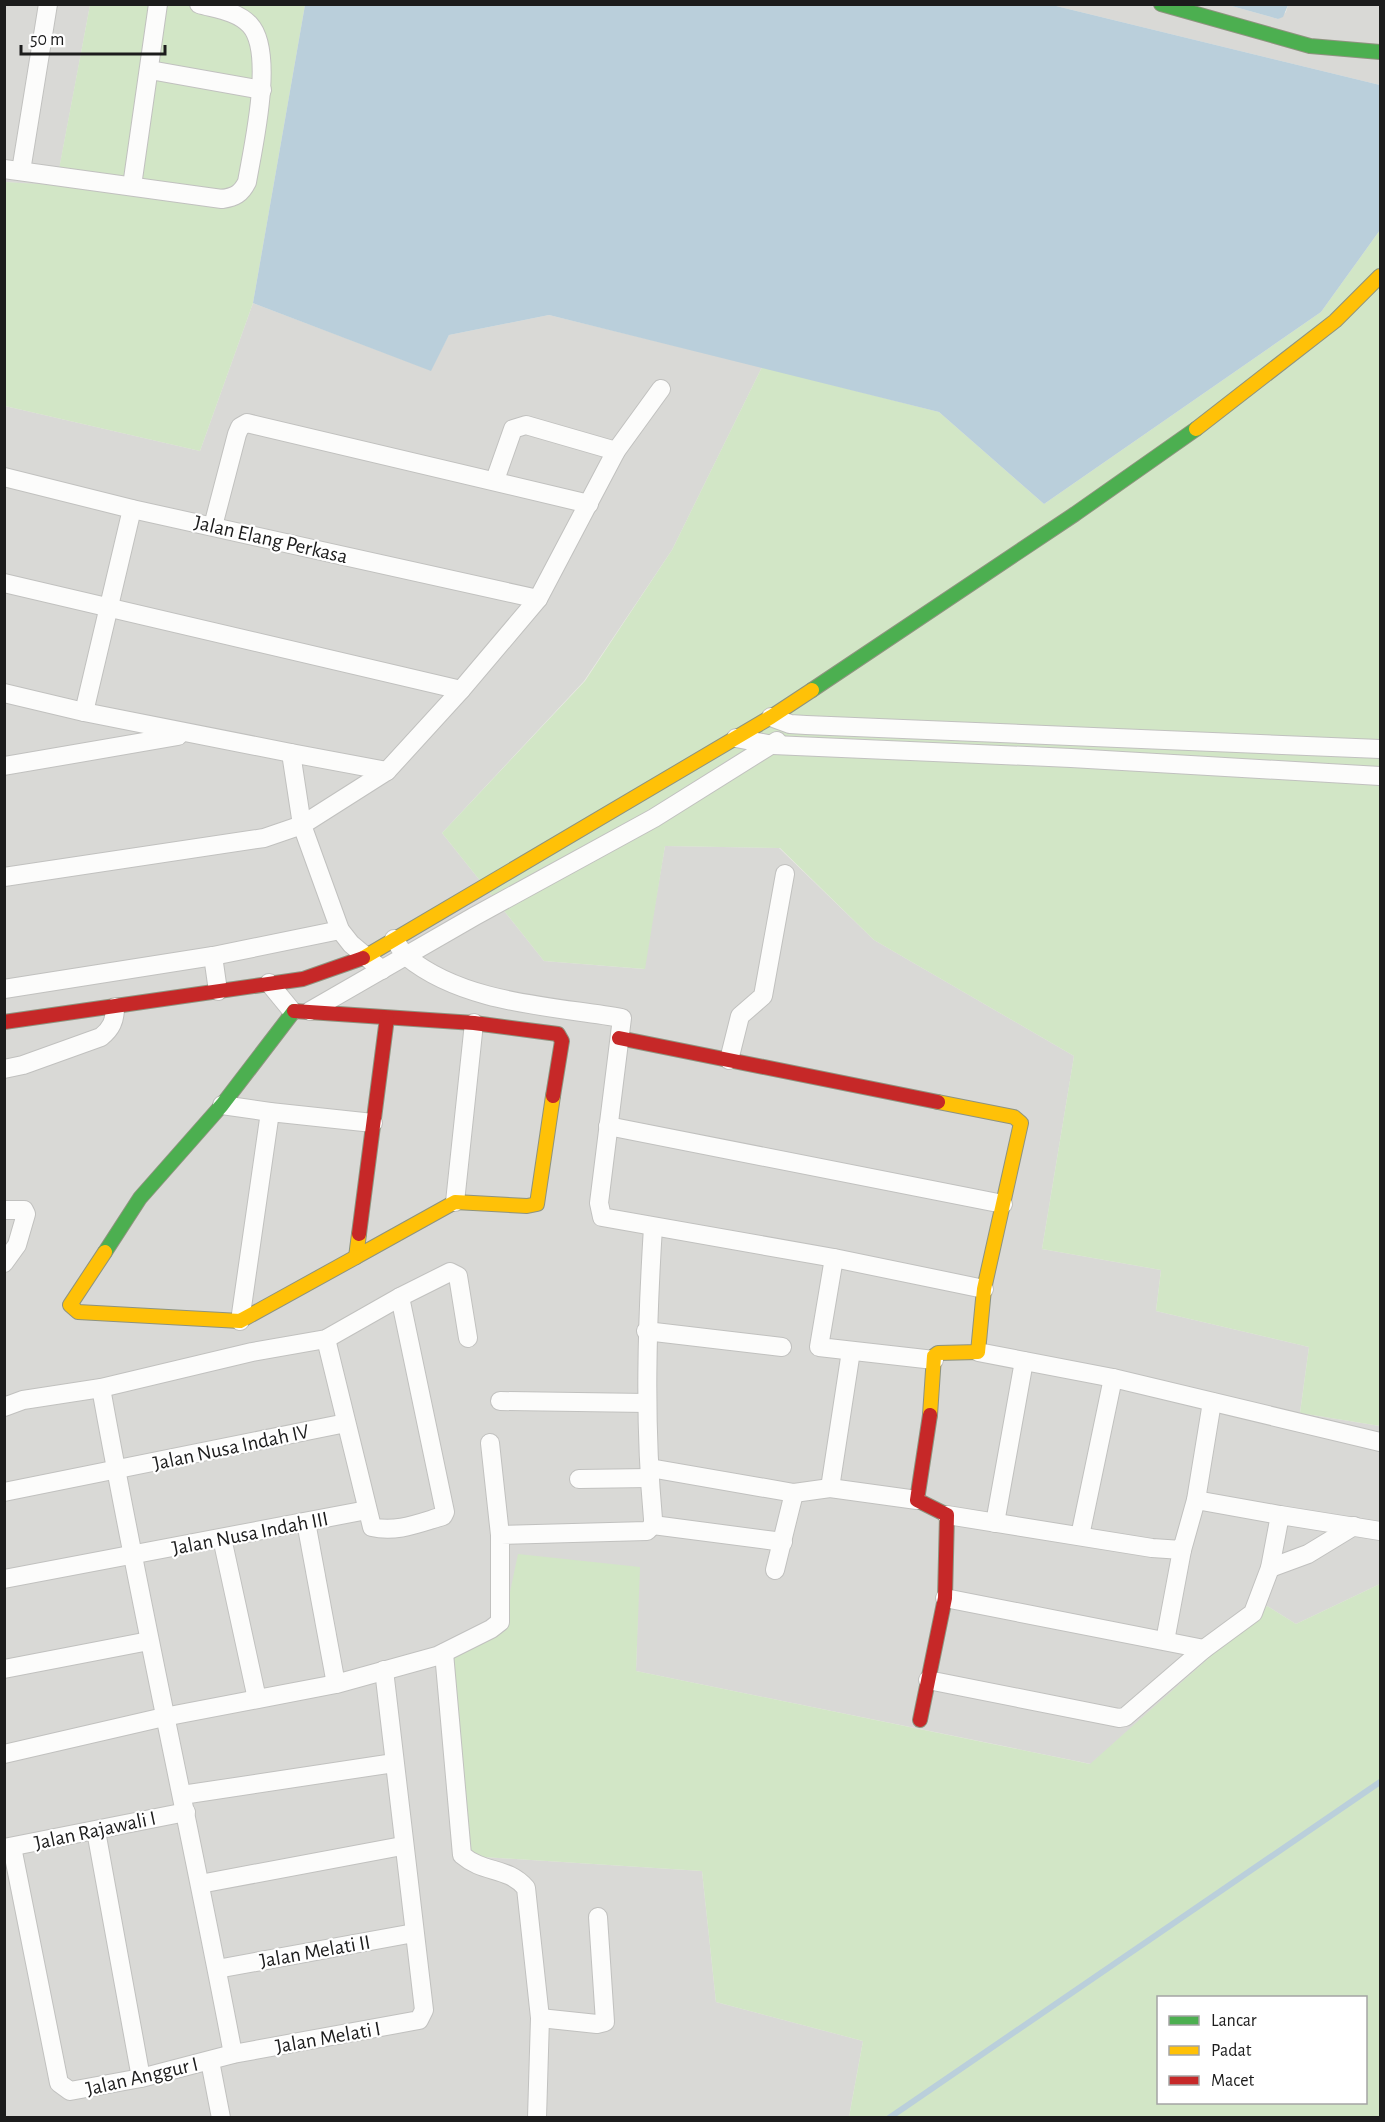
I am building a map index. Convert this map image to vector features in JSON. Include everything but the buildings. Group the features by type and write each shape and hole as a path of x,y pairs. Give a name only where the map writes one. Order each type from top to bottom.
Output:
{"street":[{"path":"48,4 13,170 222,199 235,197 243,191 247,182 262,90 260,44 249,24 236,15 199,4"},
{"path":"132,186 158,4"},
{"path":"1161,4 1310,46 1380,52"},
{"path":"150,70 262,90"},
{"path":"4,1022 115,1007 333,972 366,957 771,717 1075,514 1198,427 1335,321 1380,276"},
{"path":"4,877 264,838 302,825 387,771 461,690 538,599 616,451 661,389"},
{"path":"213,526 237,434 240,428 247,423 589,504"},
{"path":"495,480 513,429 518,425 526,425 616,451"},
{"name":"Jalan Elang Perkasa","path":"4,477 132,509 538,599"},
{"path":"84,712 132,509"},
{"path":"4,583 461,690"},
{"path":"4,693 188,734 387,771"},
{"path":"269,983 301,1011 474,1023 553,1032 561,1036 537,1204 527,1206 455,1202 240,1321 78,1312 70,1305 140,1198 301,1011 382,970 475,916 614,841 773,745 790,724 803,696"},
{"path":"771,717 790,724 1380,749"},
{"path":"4,766 188,734"},
{"path":"1071,758 1072,736"},
{"path":"736,738 773,745 1071,758 1380,776"},
{"path":"291,753 302,825 340,930 382,970"},
{"path":"729,1060 740,1016 763,996 785,874"},
{"path":"4,989 213,956 340,930"},
{"path":"394,939 406,956 437,975 477,992 622,1018 599,1214 653,1227 834,1258 984,1288"},
{"path":"213,956 218,991"},
{"path":"4,1069 23,1065 101,1037 108,1031 115,1018 115,1007"},
{"path":"356,1257 387,1017"},
{"path":"455,1202 474,1023"},
{"path":"619,1038 1014,1117 1021,1123 984,1288 978,1352"},
{"path":"222,1105 373,1123"},
{"path":"240,1321 270,1112"},
{"path":"608,1126 1003,1204"},
{"path":"4,1210 24,1210 26,1215 17,1245 4,1263"},
{"path":"500,1535 647,1531 653,1525 646,1331 653,1227"},
{"path":"834,1258 819,1347 934,1360"},
{"path":"4,1407 23,1400 101,1388 252,1352 326,1339 400,1296 446,1273 455,1274 468,1338"},
{"path":"326,1339 372,1527 385,1530 443,1516 445,1512 400,1296"},
{"path":"646,1331 782,1347"},
{"path":"830,1488 851,1351"},
{"path":"917,1500 930,1414 934,1360 938,1353 950,1355 958,1352 978,1352 1113,1378 1380,1442"},
{"path":"995,1523 1024,1361"},
{"path":"1080,1536 1113,1378"},
{"path":"101,1388 164,1717 184,1803 233,2054"},
{"path":"500,1401 647,1403"},
{"path":"1166,1641 1182,1550 1196,1500 1212,1402"},
{"name":"Jalan Nusa Indah IV","path":"4,1492 346,1423"},
{"path":"4,1754 164,1717 336,1684 444,1653 491,1629 500,1622 500,1535 490,1443"},
{"path":"579,1479 650,1473 794,1493 830,1488 917,1500 947,1515 1152,1548 1182,1550"},
{"path":"775,1570 794,1493"},
{"path":"1196,1500 1380,1531"},
{"name":"Jalan Nusa Indah III","path":"4,1579 367,1510"},
{"path":"920,1720 945,1598 947,1515"},
{"path":"928,1680 1119,1718 1125,1717 1204,1648 1253,1612 1270,1568 1281,1515"},
{"path":"306,1522 336,1684"},
{"path":"653,1525 783,1542"},
{"path":"1270,1568 1308,1554 1354,1526"},
{"path":"222,1538 257,1699"},
{"path":"945,1598 1204,1648"},
{"path":"4,1669 149,1641"},
{"path":"444,1653 462,1855 472,1864 516,1877 526,1888 540,2018 537,2118"},
{"path":"384,1670 402,1846 414,1933"},
{"name":"Jalan Rajawali I","path":"8,1848 96,1831 184,1803 394,1763"},
{"path":"96,1831 141,2078"},
{"path":"200,1884 402,1846"},
{"name":"Jalan Anggur I","path":"8,1848 59,2083 70,2091 75,2091 210,2061"},
{"path":"540,2018 602,2024 605,2022 607,2014 598,1917"},
{"name":"Jalan Melati II","path":"217,1969 414,1933"},
{"name":"Jalan Melati I","path":"210,2061 233,2054 422,2018 414,1933"},
{"path":"210,2061 221,2118"}],"shaded area":[{"path":"4,5 90,5 56,186 5,182"},
{"path":"1052,5 1228,5 1278,19 1286,12 1288,5 1377,5 1380,6 1380,85"},
{"path":"253,303 430,370 449,335 549,315 762,367 672,550 584,681 442,833 544,961 644,969 665,846 779,848 874,940 1074,1056 1042,1249 1161,1270 1156,1311 1309,1347 1300,1413 1380,1426 1380,1584 1296,1624 1267,1606 1091,1764 636,1671 639,1567 467,1856 702,1871 716,2002 863,2041 849,2117 5,2118 5,406 200,451"}],"green space":[{"path":"90,5 305,5 253,303 200,451 5,406 5,182 56,185"},
{"path":"1380,230 1380,1426 1300,1413 1309,1347 1156,1311 1161,1270 1042,1249 1074,1056 874,940 780,848 665,846 645,969 544,961 442,833 585,681 672,550 762,367 939,412 1044,504 1321,312"},
{"path":"518,1554 640,1567 636,1671 1090,1764 1267,1606 1296,1624 1380,1584 1380,2117 849,2117 863,2041 716,2002 702,1871 467,1856 450,1646 502,1630"}],"water":[{"path":"1288,4 1283,17 1278,19 1228,5"},
{"path":"305,5 1052,5 1380,85 1380,230 1321,312 1044,504 939,412 549,315 449,335 431,371 253,303"}],"waterway":[{"path":"889,2118 1380,1782"}],"traffic: fast":[{"path":"1161,4 1310,46 1380,52"},
{"path":"812,690 1075,514 1196,429"},
{"path":"105,1252 140,1198 222,1105 294,1011"}],"traffic: slow":[{"path":"1196,429 1335,321 1380,276"},
{"path":"363,958 771,717 812,690"},
{"path":"359,1234 356,1257 455,1202 527,1206 537,1204 553,1096"},
{"path":"930,1415 934,1356 938,1353 978,1352 984,1289 1021,1123 1014,1117 938,1102"},
{"path":"105,1252 70,1305 78,1312 240,1321 356,1257"}],"traffic: jam":[{"path":"4,1022 303,979 363,958"},
{"path":"294,1011 474,1023 558,1034 562,1041 553,1096"},
{"path":"359,1234 387,1018"},
{"path":"619,1038 938,1102"},
{"path":"920,1720 945,1598 947,1515 917,1500 930,1415"}]}
